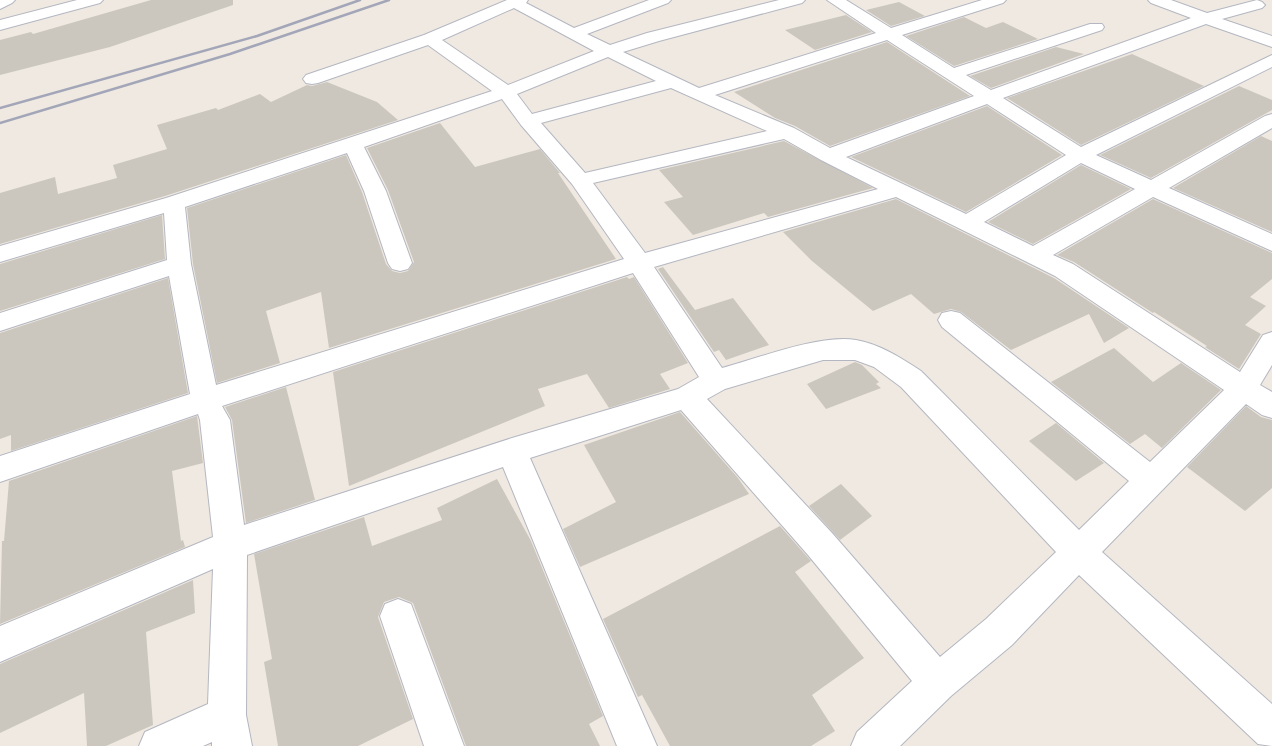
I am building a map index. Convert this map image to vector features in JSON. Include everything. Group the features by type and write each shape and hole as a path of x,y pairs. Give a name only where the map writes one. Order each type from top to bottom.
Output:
{"street":[{"path":"0,4 7,0"},
{"path":"0,25 95,0"},
{"path":"573,34 663,0"},
{"path":"0,254 174,203 353,144 506,92 608,51 652,37 797,0"},
{"path":"835,0 1080,155 1272,243"},
{"path":"698,94 998,0"},
{"path":"1156,0 1272,42"},
{"path":"312,80 430,39 518,1 573,34 698,94 787,132 828,156 1064,270 1272,407"},
{"path":"828,156 1206,18 1257,5"},
{"path":"952,74 1096,27"},
{"path":"430,39 506,92 528,121 580,180 639,263 716,381"},
{"path":"967,223 1080,155 1272,60"},
{"path":"528,121 672,82"},
{"path":"1035,256 1272,120"},
{"path":"580,180 787,132"},
{"path":"353,144 375,191 400,262"},
{"path":"0,469 204,400 639,263 897,190"},
{"path":"159,746 229,730 230,545 215,420 204,400 179,264 174,203"},
{"path":"0,322 179,264"},
{"path":"951,320 1151,481"},
{"path":"871,746 938,683 999,632 1244,388 1272,342"},
{"path":"0,644 230,545 512,451 687,396 716,381 823,350 856,350 884,360 912,379 1078,553 1272,730"},
{"path":"687,396 820,544 938,683"},
{"path":"512,451 637,746"},
{"path":"398,616 444,746"}],"building":[{"path":"151,0 233,0 233,5 110,47 0,75 0,40 31,32 33,34"},
{"path":"899,2 925,16 891,26 866,10"},
{"path":"846,15 872,32 815,50 785,30"},
{"path":"964,17 986,28 1003,22 1038,39 954,66 906,36"},
{"path":"887,42 970,96 830,146 795,126 775,118 734,92"},
{"path":"1056,47 1084,54 991,88 970,76"},
{"path":"1132,54 1204,86 1081,145 1007,98"},
{"path":"327,82 377,102 398,120 165,196 0,244 0,193 55,177 58,194 117,178 113,165 167,149 157,125 216,108 218,110 260,94 271,102 307,85 312,86"},
{"path":"1239,86 1272,100 1272,110 1151,178 1100,155"},
{"path":"987,106 1062,155 966,212 851,157"},
{"path":"440,123 475,167 540,149 560,173 558,173 616,259 329,348 321,292 266,311 280,363 217,383 193,264 187,208 346,155 362,192 386,264 392,271 400,273 408,271 414,262 388,190 367,148"},
{"path":"1261,136 1272,141 1272,232 1173,188"},
{"path":"784,141 873,188 768,217 764,213 693,235 664,202 683,197 659,170"},
{"path":"1081,165 1131,189 1033,244 988,222"},
{"path":"896,199 1054,278 1129,328 1104,343 1089,314 1011,350 961,312 951,309 934,314 911,294 873,311 812,261 783,232"},
{"path":"1153,199 1272,253 1272,279 1250,297 1266,306 1245,325 1261,334 1239,369 1154,312 1074,262 1057,255"},
{"path":"162,215 165,259 0,311 0,264"},
{"path":"663,267 695,310 733,298 769,345 726,360 719,350 714,352 658,269"},
{"path":"627,277 629,279 634,277 688,363 660,374 670,389 609,408 587,374 538,389 545,406 349,486 333,372"},
{"path":"168,278 188,393 11,451 11,435 0,439 0,333"},
{"path":"1114,348 1153,382 1181,363 1221,390 1162,448 1145,434 1130,444 1051,382"},
{"path":"855,362 862,365 879,382 876,384 881,388 826,409 807,384"},
{"path":"286,387 315,500 246,523 232,420 225,407"},
{"path":"1246,406 1261,417 1272,420 1272,488 1245,511 1187,467"},
{"path":"680,412 738,478 749,494 580,567 563,529 616,502 584,445"},
{"path":"197,416 203,463 172,471 181,541 183,540 185,547 0,624 2,541 4,541 9,481"},
{"path":"1056,423 1104,463 1076,481 1029,441"},
{"path":"497,479 531,541 603,716 589,724 600,746 466,746 413,603 399,597 384,602 378,617 413,719 358,746 278,746 264,662 272,659 254,554 364,517 372,546 442,520 437,508"},
{"path":"841,484 872,516 840,540 809,506"},
{"path":"780,526 811,561 795,572 864,658 812,695 835,731 811,746 670,746 642,695 638,697 603,619"},
{"path":"193,580 195,613 146,632 153,725 106,746 87,746 84,693 0,733 0,664"}],"railway":[{"path":"0,108 257,36 360,0"},
{"path":"0,123 230,54 389,0"}]}
